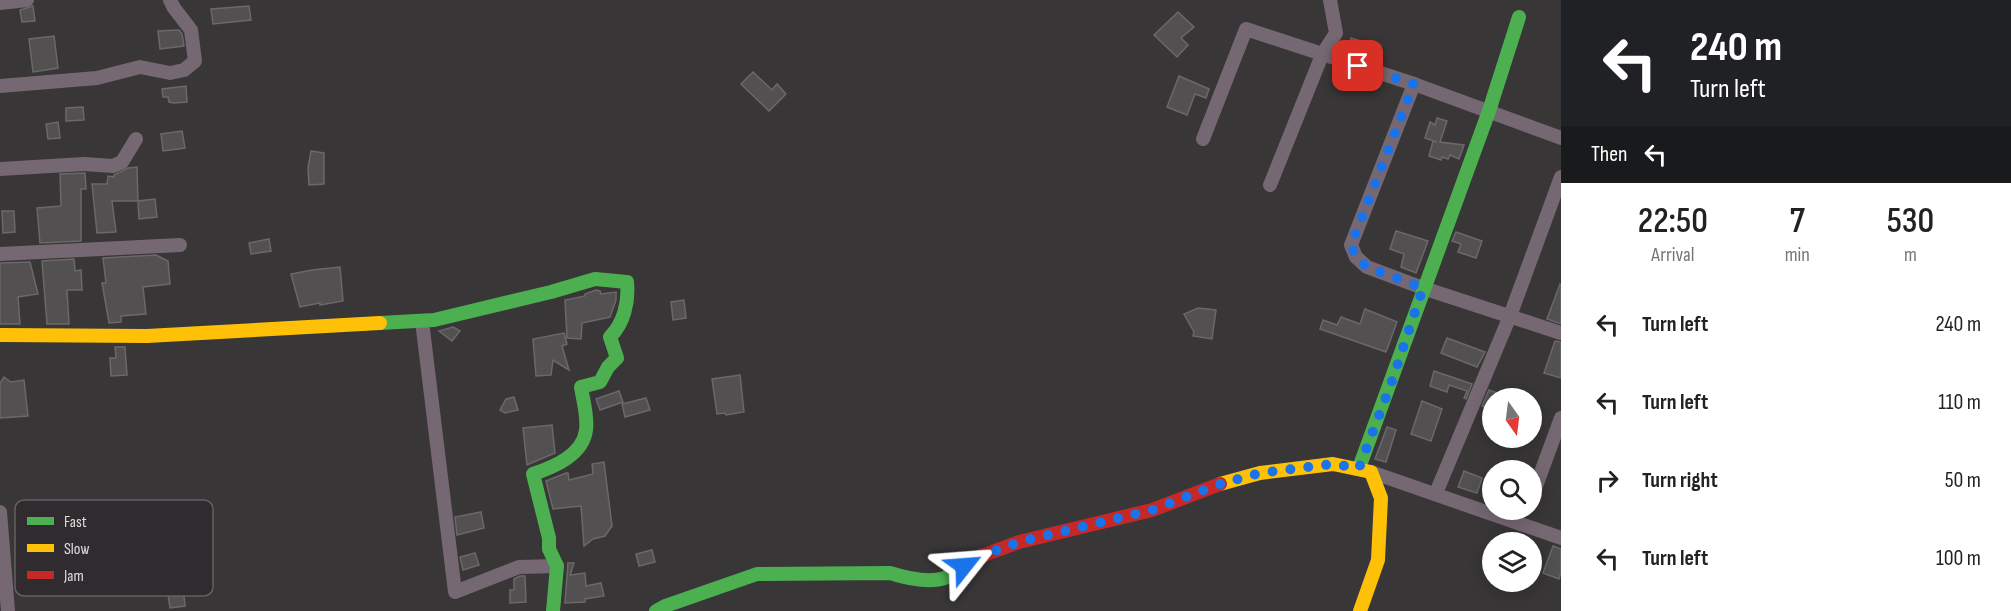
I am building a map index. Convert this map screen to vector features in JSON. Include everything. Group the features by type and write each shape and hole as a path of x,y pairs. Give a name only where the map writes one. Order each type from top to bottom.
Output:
{"street":[{"path":"0,3 27,0"},
{"path":"0,86 97,78 140,67 170,73 184,70 195,61 191,30 170,0"},
{"path":"1270,185 1322,55 1336,33 1330,0"},
{"path":"1360,611 1378,560 1381,498 1365,470 1423,288 1489,111 1518,17"},
{"path":"1203,139 1246,29 1414,84 1561,138"},
{"path":"1414,84 1351,245 1356,257 1367,267 1423,288 1561,333"},
{"path":"0,169 84,164 113,166 122,162 136,139"},
{"path":"1436,493 1510,316 1561,177"},
{"path":"0,254 180,245"},
{"path":"0,335 147,336 434,320 595,279 627,282 629,298 618,329 610,337 617,358 608,367 600,382 581,387 586,430 580,446 558,465 532,474 549,537 549,549 557,566 553,611"},
{"path":"422,321 455,592 519,567 557,566"},
{"path":"1542,470 1561,418"},
{"path":"656,611 664,606 757,574 890,573 903,577 938,580 948,577 978,557 1019,542 1152,510 1217,485 1260,473 1333,464 1365,470 1436,493 1561,538"},
{"path":"0,512 3,593 8,611"},
{"path":"1522,524 1523,520"}],"building":[{"path":"33,6 35,21 22,22 20,10"},
{"path":"249,6 251,20 213,24 211,9"},
{"path":"1178,12 1194,27 1181,38 1188,45 1177,57 1154,35"},
{"path":"179,30 184,46 160,49 158,31"},
{"path":"54,36 58,68 33,72 29,39"},
{"path":"1351,38 1367,43 1363,55 1347,50"},
{"path":"753,72 772,90 777,84 786,94 769,111 741,84"},
{"path":"1179,76 1209,89 1206,98 1195,94 1187,115 1167,107"},
{"path":"186,86 187,102 169,102 168,97 163,97 162,89"},
{"path":"83,107 84,120 66,121 66,108"},
{"path":"1437,118 1447,121 1440,142 1464,145 1459,159 1450,155 1448,159 1442,157 1441,160 1429,156 1433,141 1437,142 1425,138 1430,122 1435,125"},
{"path":"58,122 60,138 48,139 46,124"},
{"path":"182,131 185,148 163,151 161,134"},
{"path":"311,151 324,153 324,184 309,185 308,168"},
{"path":"137,167 138,201 112,201 116,232 97,233 92,184 107,184 108,176 114,177 128,168"},
{"path":"85,173 86,189 81,189 81,241 40,243 37,208 61,206 60,174"},
{"path":"155,199 157,217 139,219 138,201"},
{"path":"2,211 14,211 15,232 3,233"},
{"path":"1396,231 1428,241 1416,273 1401,267 1404,254 1390,249"},
{"path":"1456,232 1482,241 1476,258 1458,252 1461,244 1452,241"},
{"path":"269,239 271,251 251,254 249,243"},
{"path":"156,255 168,261 170,284 143,287 146,314 121,316 121,322 109,323 102,283 106,283 103,258"},
{"path":"74,259 75,271 81,270 82,290 67,290 69,324 47,324 42,261"},
{"path":"30,262 38,294 18,297 20,324 0,324 0,263"},
{"path":"340,267 343,301 300,307 291,274"},
{"path":"1561,285 1561,324 1547,319"},
{"path":"596,290 601,294 616,292 616,300 610,317 582,323 581,339 567,338 565,300 585,296"},
{"path":"684,300 686,318 673,320 671,302"},
{"path":"1198,308 1216,310 1212,339 1193,336 1194,332 1184,314"},
{"path":"1365,309 1397,322 1386,352 1320,329 1323,320 1337,325 1341,317 1360,324"},
{"path":"453,327 460,331 452,341 439,331"},
{"path":"564,333 567,344 562,346 569,370 553,360 551,375 536,376 533,339"},
{"path":"1447,338 1485,352 1477,367 1441,353"},
{"path":"1555,341 1561,342 1561,378 1544,373"},
{"path":"115,347 125,347 127,375 111,376 110,358 116,358"},
{"path":"1434,371 1472,384 1466,399 1464,398 1467,391 1449,385 1447,392 1430,386"},
{"path":"740,375 744,412 717,414 712,379"},
{"path":"4,377 11,382 24,380 28,416 0,418 0,383"},
{"path":"619,391 623,402 600,410 596,399"},
{"path":"514,397 518,410 505,413 500,410 506,399"},
{"path":"646,398 650,410 625,417 622,404"},
{"path":"1422,401 1442,409 1431,441 1411,434"},
{"path":"552,425 555,453 527,465 523,428"},
{"path":"1387,427 1396,430 1386,462 1375,459"},
{"path":"604,462 612,526 605,536 593,539 584,546 581,506 553,509 546,481 566,473 568,473 569,480 593,474 592,464"},
{"path":"1464,471 1482,478 1477,493 1458,487"},
{"path":"481,512 484,528 457,535 455,517"},
{"path":"1553,546 1561,549 1559,579 1543,573"},
{"path":"652,550 655,562 639,566 636,554"},
{"path":"475,553 479,565 463,570 460,557"},
{"path":"568,563 574,563 570,575 585,573 586,586 601,583 604,596 585,599 585,602 565,603"},
{"path":"525,576 526,602 510,603 510,590 514,590 514,579"},
{"path":"168,596 184,596 185,606 170,608"}],"traffic: fast":[{"path":"1359,468 1489,111 1519,17"},
{"path":"380,323 434,320 595,279 627,282 624,312 619,325 610,337 617,358 608,367 600,382 581,387 586,420 584,439 566,459 533,474 549,538 549,549 557,566 553,611"},
{"path":"656,611 757,574 890,573 934,580 952,575 984,555"}],"traffic: slow":[{"path":"0,335 147,336 380,323"},
{"path":"1220,484 1260,473 1333,464 1371,472 1381,498 1378,560 1360,611"}],"traffic: jam":[{"path":"984,555 1019,542 1152,510 1220,484"}],"route":[{"path":"964,566 978,557 1019,542 1152,510 1217,485 1260,473 1333,464 1359,468 1391,384 1423,288 1367,267 1356,257 1351,245 1414,84 1358,66"}]}
